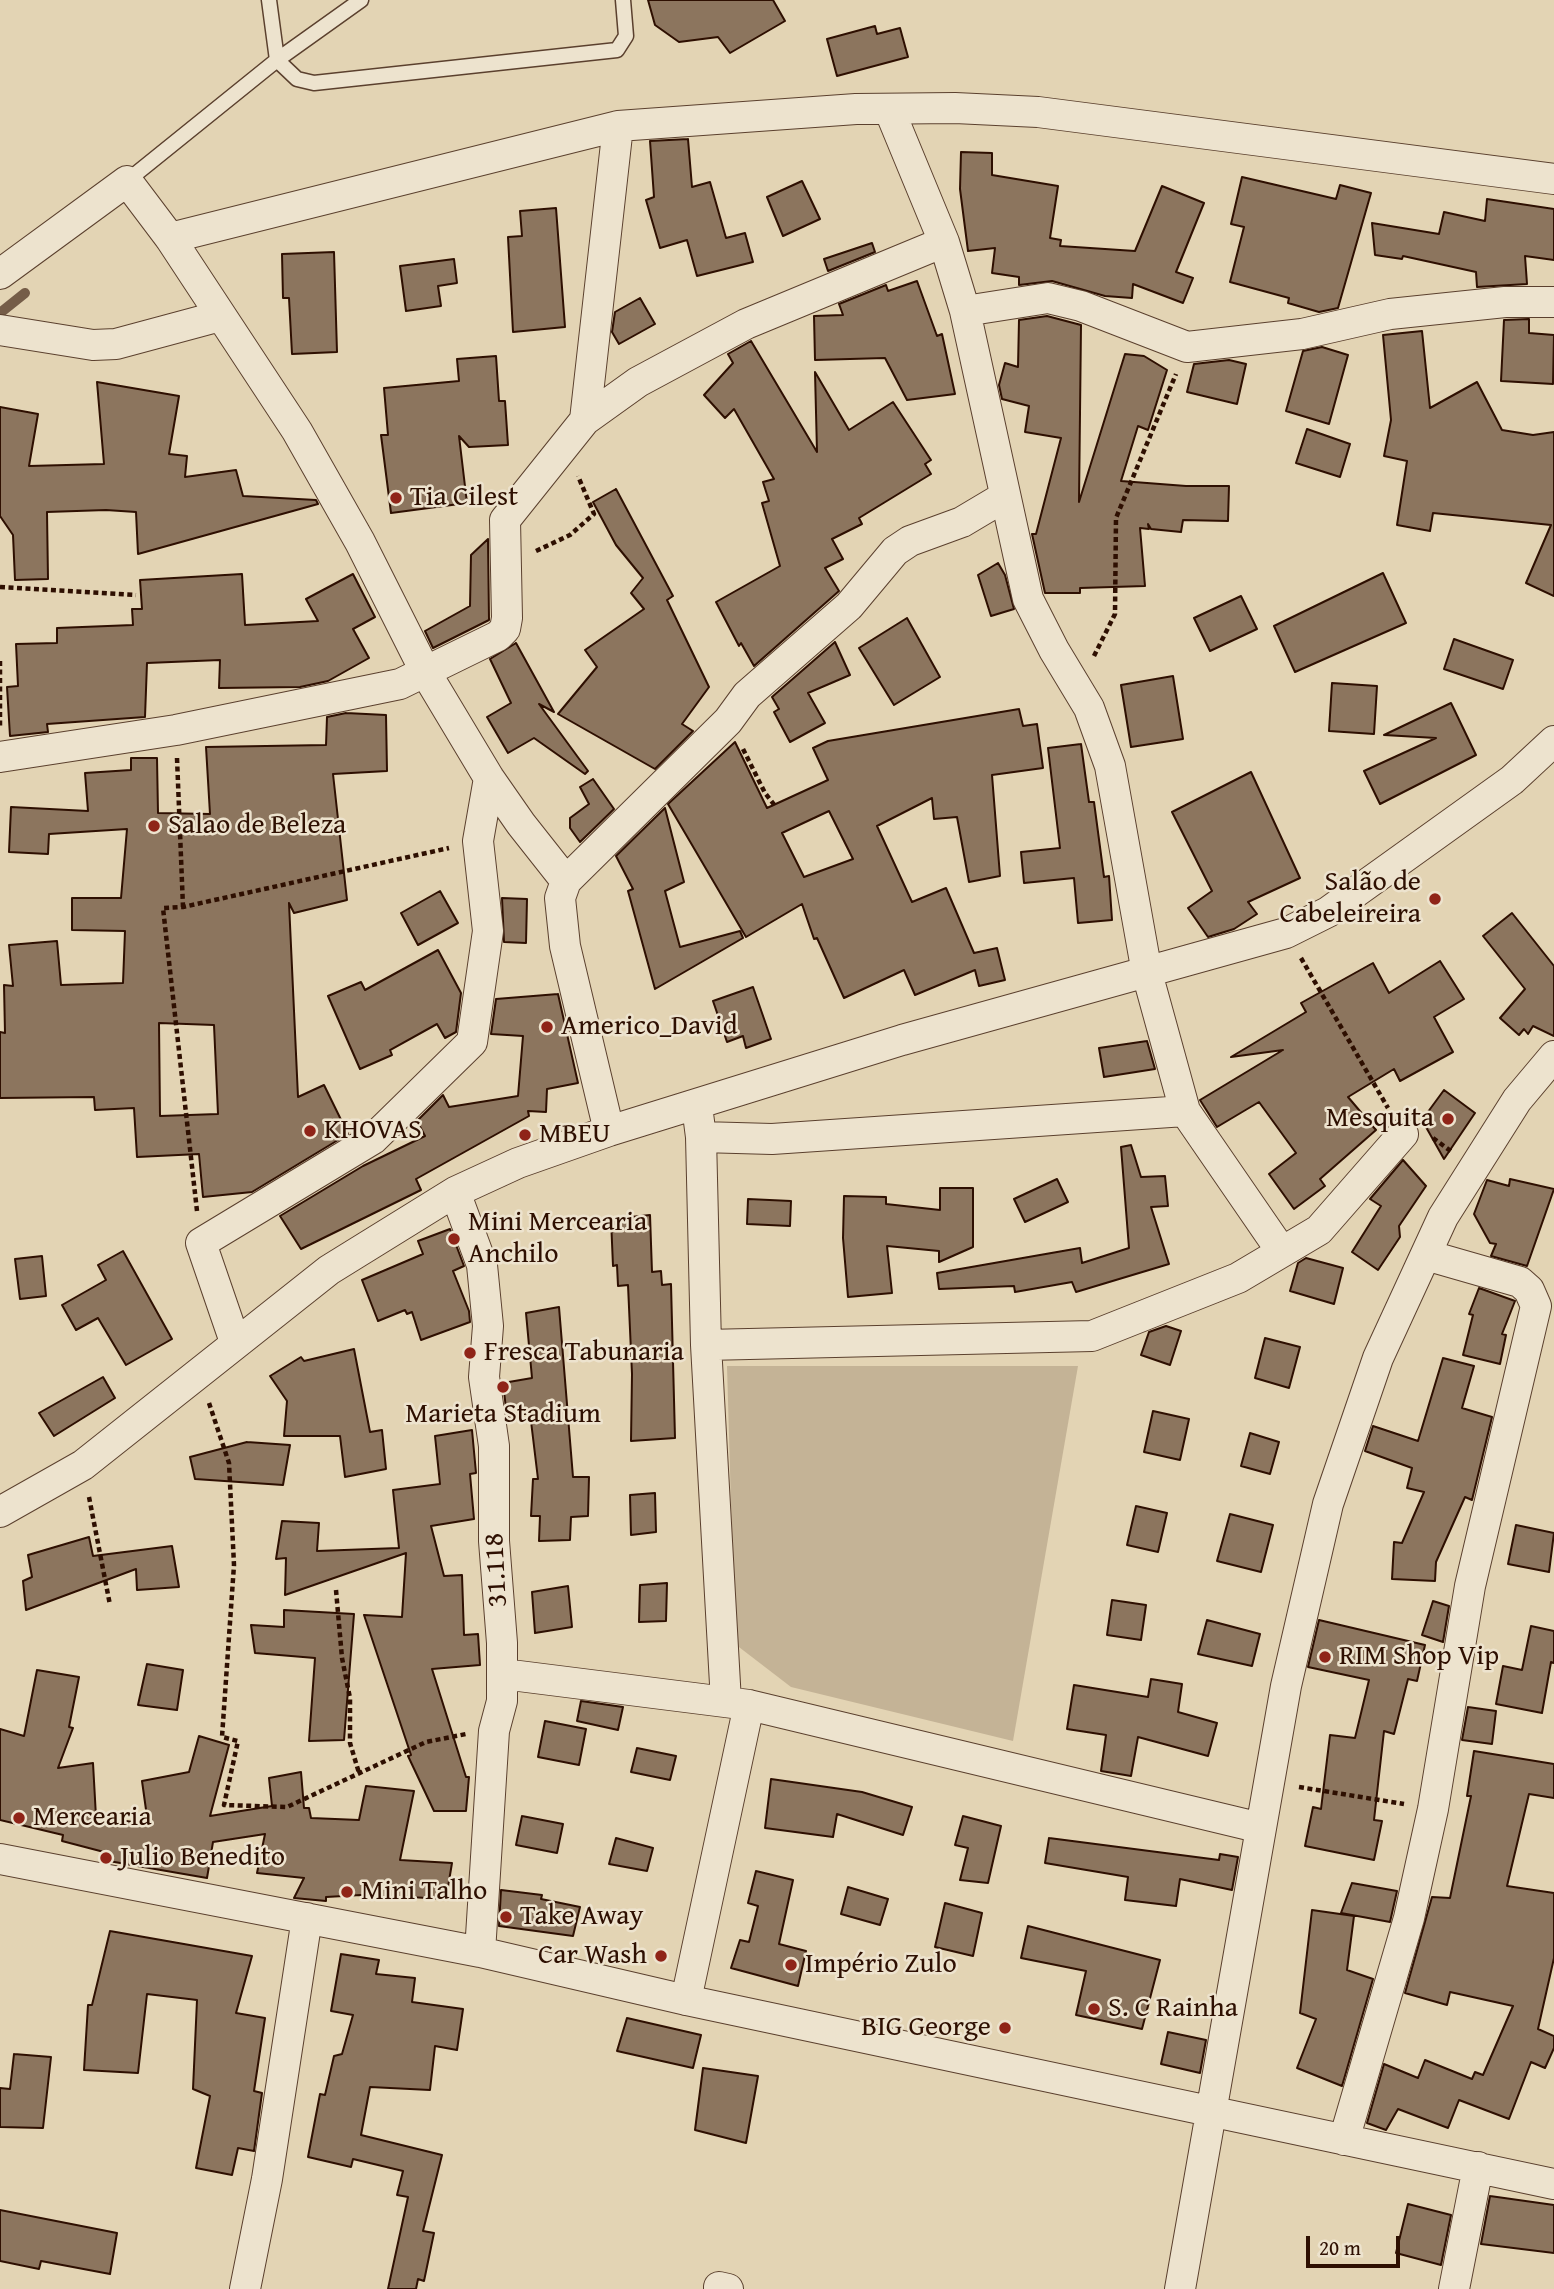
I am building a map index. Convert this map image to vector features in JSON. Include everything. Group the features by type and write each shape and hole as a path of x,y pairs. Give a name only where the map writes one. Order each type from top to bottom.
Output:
{"street":[{"path":"170,238 618,126 888,109 1038,112 1554,179"},
{"path":"888,109 944,242 965,311 1028,599 1054,650 1089,708 1110,766 1147,973 1185,1111 1282,1252"},
{"path":"585,420 618,126"},
{"path":"0,274 127,181 170,238 309,453 360,542 426,673 489,778 566,881"},
{"path":"0,757 176,730 400,684 426,673 505,629 505,520 585,420 638,382 718,338 853,277 944,242"},
{"path":"965,311 1048,299 1081,306 1187,348 1302,334 1390,314 1505,302 1554,302"},
{"path":"0,330 93,345 116,344 220,316"},
{"path":"609,1131 565,946 560,898 566,881 728,720 747,695 849,606 895,551 910,541 962,522 1004,496"},
{"path":"0,1512 83,1465 328,1270 455,1192 518,1163 609,1131 697,1106 902,1040 1286,933 1339,904 1513,779 1554,741"},
{"path":"235,1342 201,1243 373,1139 472,1042 488,931 478,841 489,778"},
{"path":"1180,2289 1286,1686 1328,1504 1378,1359 1443,1217 1517,1100 1554,1056"},
{"path":"686,2000 738,1704 706,1345 701,1137 697,1106"},
{"path":"701,1137 772,1139 1185,1111"},
{"path":"706,1345 1081,1338 1238,1278 1319,1230 1403,1134"},
{"name":"31.118","path":"455,1192 482,1265 488,1326 484,1377 494,1446 494,1541 503,1674 502,1701 494,1731 481,1952"},
{"path":"1344,2140 1409,1918 1433,1809 1470,1586 1536,1306 1529,1290 1520,1282 1426,1255"},
{"path":"503,1674 738,1704 1261,1828"},
{"path":"0,1859 481,1952 686,2000 1554,2184"},
{"path":"245,2289 270,2166 307,1918"},
{"path":"1454,2289 1478,2167"}],"lane":[{"path":"269,0 277,60 297,79 314,83 617,50 626,36 623,0"},
{"path":"127,181 277,60 361,0"}],"path":[{"path":"1089,665 1115,614 1116,518 1187,348"},
{"path":"506,560 552,545 570,535 594,514"},
{"path":"0,587 136,595"},
{"path":"0,661 0,757"},
{"path":"728,720 760,785 776,807"},
{"path":"176,730 183,907"},
{"path":"201,1243 163,908 183,907 478,841"},
{"path":"1286,933 1403,1134 1412,1122 1473,1168"},
{"path":"199,1372 229,1463 234,1565 222,1737 238,1741 224,1805 287,1807 426,1742 494,1731"},
{"path":"83,1465 110,1605"},
{"path":"337,1590 342,1658 350,1698 350,1742 359,1773"},
{"path":"1269,1782 1433,1809"}],"shaded area":[{"path":"727,1366 1078,1366 1013,1741 791,1687 735,1644"}],"building":[{"path":"648,0 773,0 785,21 730,53 718,37 679,42 655,25"},
{"path":"875,26 877,34 900,28 908,57 837,76 827,39"},
{"path":"688,139 692,187 710,182 726,238 745,233 753,262 697,276 687,240 660,248 646,200 654,197 650,141"},
{"path":"961,152 992,153 992,175 1058,186 1050,238 1061,240 1060,246 1135,251 1162,186 1204,203 1176,272 1193,278 1183,303 1133,284 1132,298 1105,296 1052,281 1019,285 1019,277 992,273 995,248 968,251 960,189"},
{"path":"1242,177 1336,199 1340,185 1371,193 1338,308 1319,312 1288,303 1289,298 1230,282 1244,227 1231,224"},
{"path":"802,181 820,219 783,236 767,197"},
{"path":"1487,199 1554,209 1554,260 1525,256 1527,284 1477,287 1476,272 1403,256 1402,259 1375,255 1372,223 1439,234 1444,212 1485,221"},
{"path":"556,208 565,327 513,332 508,237 522,236 520,211"},
{"path":"872,243 875,252 828,271 824,259"},
{"path":"334,252 337,352 292,354 289,298 283,298 282,254"},
{"path":"454,259 457,283 438,286 441,306 406,311 400,266"},
{"path":"917,281 937,336 942,334 955,394 907,400 885,358 815,360 814,316 843,315 839,304 886,285 888,291"},
{"path":"640,298 655,324 619,344 612,332 615,312"},
{"path":"1047,316 1081,325 1079,502 1125,354 1144,356 1167,370 1148,430 1138,426 1121,481 1229,486 1228,521 1183,520 1181,532 1151,529 1148,524 1149,529 1140,528 1145,586 1080,588 1080,593 1045,593 1032,534 1036,534 1061,438 1025,432 1029,406 1002,399 999,385 1005,363 1018,367 1019,320"},
{"path":"1529,319 1529,333 1554,335 1553,384 1501,381 1504,320"},
{"path":"1422,331 1430,408 1477,382 1502,430 1533,435 1554,432 1554,596 1526,583 1551,525 1433,513 1430,531 1397,525 1407,461 1384,456 1391,420 1383,335"},
{"path":"751,341 817,452 815,372 849,430 893,402 931,460 925,464 931,474 859,518 862,524 832,539 843,559 825,568 839,591 754,666 741,643 739,646 716,602 780,566 762,503 769,501 763,482 774,479 734,409 725,418 704,395 733,363 728,354"},
{"path":"1322,347 1348,355 1329,424 1286,411 1303,351"},
{"path":"496,356 499,401 505,401 508,445 469,447 459,436 467,503 391,513 381,435 388,435 384,388 459,381 457,359"},
{"path":"1229,360 1246,364 1237,404 1187,392 1194,364"},
{"path":"97,382 179,396 169,454 187,456 185,477 236,470 243,496 316,500 318,504 138,554 136,512 47,512 48,579 15,580 13,535 0,516 0,407 38,414 29,466 104,464"},
{"path":"1307,429 1350,444 1340,477 1296,463"},
{"path":"616,489 673,596 667,600 709,687 682,724 693,731 655,769 558,714 597,667 585,650 644,609 631,593 643,578 616,545 593,502"},
{"path":"488,539 489,620 433,648 425,631 470,606 471,555"},
{"path":"998,563 1005,575 1014,609 991,616 978,575"},
{"path":"1383,573 1406,623 1295,672 1274,626"},
{"path":"242,574 245,625 318,621 306,599 353,574 375,617 353,629 369,658 328,681 300,687 219,688 220,660 147,663 145,717 47,724 48,732 10,736 7,687 18,686 16,644 57,643 57,628 133,625 132,609 142,609 140,580"},
{"path":"1241,596 1257,629 1210,651 1194,618"},
{"path":"907,618 940,677 894,705 859,648"},
{"path":"1454,639 1513,660 1503,689 1444,669"},
{"path":"835,642 850,675 808,693 825,723 790,742 774,712 779,709 772,697"},
{"path":"516,643 554,712 539,704 588,771 585,774 534,738 508,753 487,717 511,703 490,659"},
{"path":"1173,676 1183,739 1131,747 1121,685"},
{"path":"1332,683 1377,686 1374,734 1329,731"},
{"path":"1451,703 1476,755 1380,804 1364,771 1436,738 1384,735"},
{"path":"1019,709 1023,726 1037,724 1043,768 992,775 1000,876 969,882 957,817 934,819 932,798 877,826 912,902 946,888 974,953 997,948 1005,980 979,986 975,970 915,995 904,970 844,998 817,938 814,939 802,904 746,937 668,804 735,742 767,808 828,780 813,748 828,741","holes":["829,811 853,859 804,877 782,833"]},
{"path":"346,713 386,715 387,771 333,774 347,900 294,913 289,903 298,1097 324,1085 348,1134 252,1192 203,1197 199,1154 137,1157 134,1108 95,1110 94,1097 0,1098 0,1032 5,1033 4,985 13,986 9,945 57,941 61,985 123,983 125,931 72,930 72,898 121,898 127,829 49,834 48,854 9,852 11,807 88,811 85,773 131,770 131,758 157,758 158,813 210,814 206,747 326,745 327,717","holes":["159,1023 214,1025 218,1114 160,1116"]},
{"path":"1081,744 1089,802 1094,802 1104,877 1109,876 1112,920 1078,923 1074,878 1024,883 1021,852 1060,848 1048,748"},
{"path":"1251,772 1300,878 1248,902 1257,914 1234,929 1208,937 1188,908 1212,891 1172,812"},
{"path":"593,779 614,809 580,842 570,828 570,818 589,804 580,787"},
{"path":"665,808 684,882 665,891 680,947 740,931 743,938 655,989 628,891 633,889 616,856"},
{"path":"440,891 458,923 418,945 401,913"},
{"path":"502,898 527,899 526,943 504,942"},
{"path":"1512,913 1554,966 1554,1036 1533,1026 1528,1034 1524,1029 1519,1035 1500,1018 1525,989 1483,936"},
{"path":"438,950 461,993 456,1032 445,1038 437,1024 390,1050 392,1055 360,1069 328,996 361,982 365,990"},
{"path":"1440,961 1464,999 1434,1017 1453,1052 1400,1081 1394,1069 1348,1097 1376,1130 1320,1179 1325,1186 1294,1209 1269,1174 1296,1153 1259,1102 1217,1127 1200,1100 1283,1050 1231,1057 1306,1012 1301,1003 1373,963 1389,993"},
{"path":"753,987 771,1039 746,1048 743,1036 727,1042 713,1001"},
{"path":"558,994 578,1083 547,1089 546,1112 528,1111 529,1116 416,1179 421,1190 301,1249 280,1216 363,1166 425,1136 417,1121 443,1095 449,1107 518,1096 523,1036 491,1034 496,999"},
{"path":"1147,1041 1155,1069 1104,1077 1099,1048"},
{"name":"Mesquita","path":"1444,1090 1475,1113 1444,1159 1422,1120"},
{"path":"1131,1145 1141,1177 1165,1176 1168,1206 1151,1207 1169,1264 1076,1292 1072,1282 1015,1292 1014,1286 939,1289 937,1273 1080,1248 1082,1263 1129,1248 1121,1147"},
{"path":"1403,1160 1426,1186 1399,1226 1400,1237 1378,1270 1352,1252 1381,1206 1370,1199"},
{"path":"1057,1179 1068,1202 1025,1222 1014,1199"},
{"path":"1510,1179 1554,1189 1527,1266 1491,1256 1496,1244 1490,1243 1474,1214 1487,1180 1509,1186"},
{"path":"940,1188 973,1188 973,1247 939,1262 939,1251 887,1246 892,1293 848,1297 843,1238 844,1196 886,1197 886,1204 940,1210"},
{"path":"748,1199 791,1201 790,1226 747,1224"},
{"path":"650,1215 652,1272 661,1271 662,1285 671,1284 675,1438 631,1441 632,1374 628,1285 618,1286 617,1265 613,1266 611,1219"},
{"path":"450,1229 464,1266 453,1271 469,1311 470,1322 421,1340 412,1312 407,1314 405,1310 378,1321 362,1280 423,1254 418,1241"},
{"path":"123,1251 172,1339 126,1365 98,1318 76,1330 62,1305 106,1280 98,1265"},
{"path":"42,1256 46,1296 20,1299 15,1259"},
{"path":"1306,1258 1343,1268 1334,1304 1290,1291 1298,1263"},
{"path":"1479,1288 1515,1301 1502,1334 1506,1335 1500,1364 1463,1355 1473,1315 1469,1314"},
{"path":"559,1307 573,1477 589,1477 588,1516 571,1517 570,1540 539,1541 540,1516 531,1516 533,1479 538,1479 530,1413 507,1417 503,1383 532,1378 526,1313"},
{"path":"1166,1326 1181,1331 1170,1365 1141,1355 1149,1332"},
{"path":"1265,1338 1300,1347 1289,1388 1255,1378"},
{"path":"354,1349 370,1432 382,1430 386,1469 345,1477 340,1436 284,1436 287,1401 270,1376 301,1357 304,1361"},
{"path":"1443,1358 1474,1366 1462,1408 1492,1417 1472,1500 1465,1497 1436,1562 1435,1581 1392,1579 1394,1542 1402,1543 1424,1492 1407,1488 1412,1468 1365,1451 1373,1426 1418,1441"},
{"path":"103,1377 115,1398 54,1436 39,1413"},
{"path":"1153,1411 1189,1419 1180,1460 1144,1452"},
{"path":"472,1430 476,1473 470,1474 474,1519 431,1526 444,1576 462,1575 464,1635 478,1634 480,1665 432,1669 466,1777 469,1777 466,1811 434,1811 408,1756 411,1755 364,1615 402,1617 406,1553 285,1595 286,1558 276,1559 282,1521 319,1523 317,1551 399,1548 393,1490 440,1484 435,1436"},
{"path":"1250,1433 1279,1442 1270,1474 1241,1466"},
{"path":"247,1442 290,1445 283,1485 195,1479 190,1457"},
{"path":"655,1493 656,1532 631,1535 630,1495"},
{"path":"1136,1506 1167,1513 1158,1552 1127,1545"},
{"path":"1230,1514 1273,1525 1261,1572 1217,1561"},
{"path":"1516,1525 1554,1533 1549,1572 1508,1564"},
{"path":"89,1537 93,1556 172,1546 179,1587 137,1590 136,1569 26,1610 23,1581 32,1577 28,1555"},
{"path":"667,1583 666,1621 639,1622 640,1585"},
{"path":"568,1586 572,1627 535,1633 532,1592"},
{"path":"1112,1600 1146,1605 1141,1640 1107,1635"},
{"path":"1433,1601 1449,1606 1443,1642 1422,1635"},
{"path":"284,1610 354,1614 344,1740 309,1741 315,1658 255,1653 251,1625 284,1627"},
{"path":"1207,1620 1260,1634 1252,1666 1198,1654"},
{"path":"1319,1620 1425,1645 1417,1681 1408,1679 1394,1734 1384,1731 1374,1820 1382,1821 1374,1860 1305,1846 1313,1807 1321,1809 1330,1735 1355,1738 1369,1680 1308,1667"},
{"path":"1531,1626 1554,1631 1554,1663 1551,1662 1542,1713 1496,1704 1503,1666 1522,1670"},
{"path":"147,1664 183,1670 177,1710 138,1705"},
{"path":"37,1670 79,1677 69,1727 73,1728 58,1768 93,1763 96,1817 148,1824 142,1781 189,1772 199,1736 229,1745 210,1816 272,1806 269,1778 301,1772 304,1808 309,1808 311,1818 359,1820 366,1786 414,1791 400,1860 452,1863 446,1899 409,1897 409,1900 361,1895 326,1897 326,1901 294,1898 304,1878 257,1873 265,1834 213,1842 207,1878 103,1860 104,1852 62,1841 63,1835 0,1820 0,1729 24,1736"},
{"path":"1151,1679 1182,1684 1178,1712 1217,1723 1208,1756 1138,1737 1131,1776 1101,1771 1106,1735 1067,1729 1074,1685 1148,1697"},
{"path":"581,1701 623,1707 618,1730 577,1721"},
{"path":"1468,1707 1496,1711 1492,1744 1462,1740"},
{"path":"545,1721 586,1729 579,1765 538,1757"},
{"path":"637,1748 676,1756 670,1780 631,1772"},
{"path":"1474,1751 1554,1764 1554,1798 1529,1794 1507,1886 1554,1893 1554,1958 1538,2029 1554,2036 1554,2048 1545,2068 1531,2062 1509,2119 1459,2100 1448,2128 1398,2109 1386,2130 1367,2123 1384,2064 1418,2078 1425,2060 1472,2079 1475,2072 1483,2075 1513,2006 1450,1992 1447,2005 1405,1993 1432,1897 1450,1898 1471,1796 1467,1796"},
{"path":"771,1779 862,1792 912,1807 903,1835 837,1814 833,1837 765,1828"},
{"path":"522,1816 563,1824 557,1853 516,1845"},
{"path":"963,1816 1001,1826 988,1883 960,1880 968,1848 955,1845"},
{"path":"616,1838 653,1848 647,1871 609,1864"},
{"path":"1049,1838 1219,1860 1220,1854 1238,1857 1232,1890 1180,1879 1176,1906 1125,1900 1128,1877 1045,1863"},
{"path":"756,1871 793,1880 779,1944 806,1951 798,1986 731,1968 740,1940 749,1942 758,1906 748,1903"},
{"path":"1352,1883 1397,1891 1390,1922 1341,1913"},
{"path":"848,1887 888,1899 880,1925 841,1914"},
{"path":"501,1890 542,1895 541,1899 580,1907 573,1936 499,1926"},
{"path":"945,1903 982,1913 973,1956 935,1947"},
{"path":"1312,1910 1354,1916 1347,1970 1373,1979 1342,2086 1297,2068 1316,2019 1300,2013"},
{"path":"1028,1926 1160,1960 1142,2029 1076,2015 1086,1971 1021,1958"},
{"path":"110,1931 252,1956 236,2013 265,2018 254,2091 262,2093 254,2151 238,2148 232,2175 196,2168 210,2096 193,2089 197,2000 147,1994 138,2073 84,2070 88,2005 92,2005"},
{"path":"341,1954 379,1960 376,1974 415,1978 412,2002 463,2009 457,2050 435,2046 430,2090 370,2087 361,2135 442,2155 423,2231 434,2233 424,2281 418,2279 416,2289 388,2289 408,2197 397,2195 403,2171 353,2159 351,2167 308,2157 320,2094 325,2095 334,2056 342,2054 353,2015 331,2011"},
{"path":"627,2018 701,2035 693,2068 617,2051"},
{"path":"1168,2032 1206,2040 1200,2073 1161,2064"},
{"path":"14,2054 51,2057 43,2128 0,2127 0,2088 10,2089"},
{"path":"703,2068 758,2076 746,2143 695,2130"},
{"path":"1490,2196 1554,2205 1554,2253 1481,2244"},
{"path":"1408,2204 1451,2215 1441,2265 1396,2253"},
{"path":"0,2210 117,2233 110,2274 41,2261 39,2269 0,2261"}],"waterway":[{"path":"0,313 25,293"}],"place":[{"name":"Tia Cilest","path":"396,498"},
{"name":"Salao de Beleza","path":"154,826"},
{"name":"Salão de Cabeleireira","path":"1435,899"},
{"name":"Americo_David","path":"547,1027"},
{"name":"Mesquita","path":"1448,1119"},
{"name":"KHOVAS","path":"310,1131"},
{"name":"MBEU","path":"525,1135"},
{"name":"Mini Mercearia Anchilo","path":"454,1239"},
{"name":"Fresca Tabunaria","path":"470,1353"},
{"name":"Marieta Stadium","path":"503,1387"},
{"name":"RIM Shop Vip","path":"1325,1657"},
{"name":"Mercearia","path":"19,1818"},
{"name":"Julio Benedito","path":"106,1858"},
{"name":"Mini Talho","path":"347,1892"},
{"name":"Take Away","path":"506,1917"},
{"name":"Car Wash","path":"661,1956"},
{"name":"Império Zulo","path":"791,1965"},
{"name":"S. C Rainha","path":"1094,2009"},
{"name":"BIG George","path":"1005,2028"}]}
